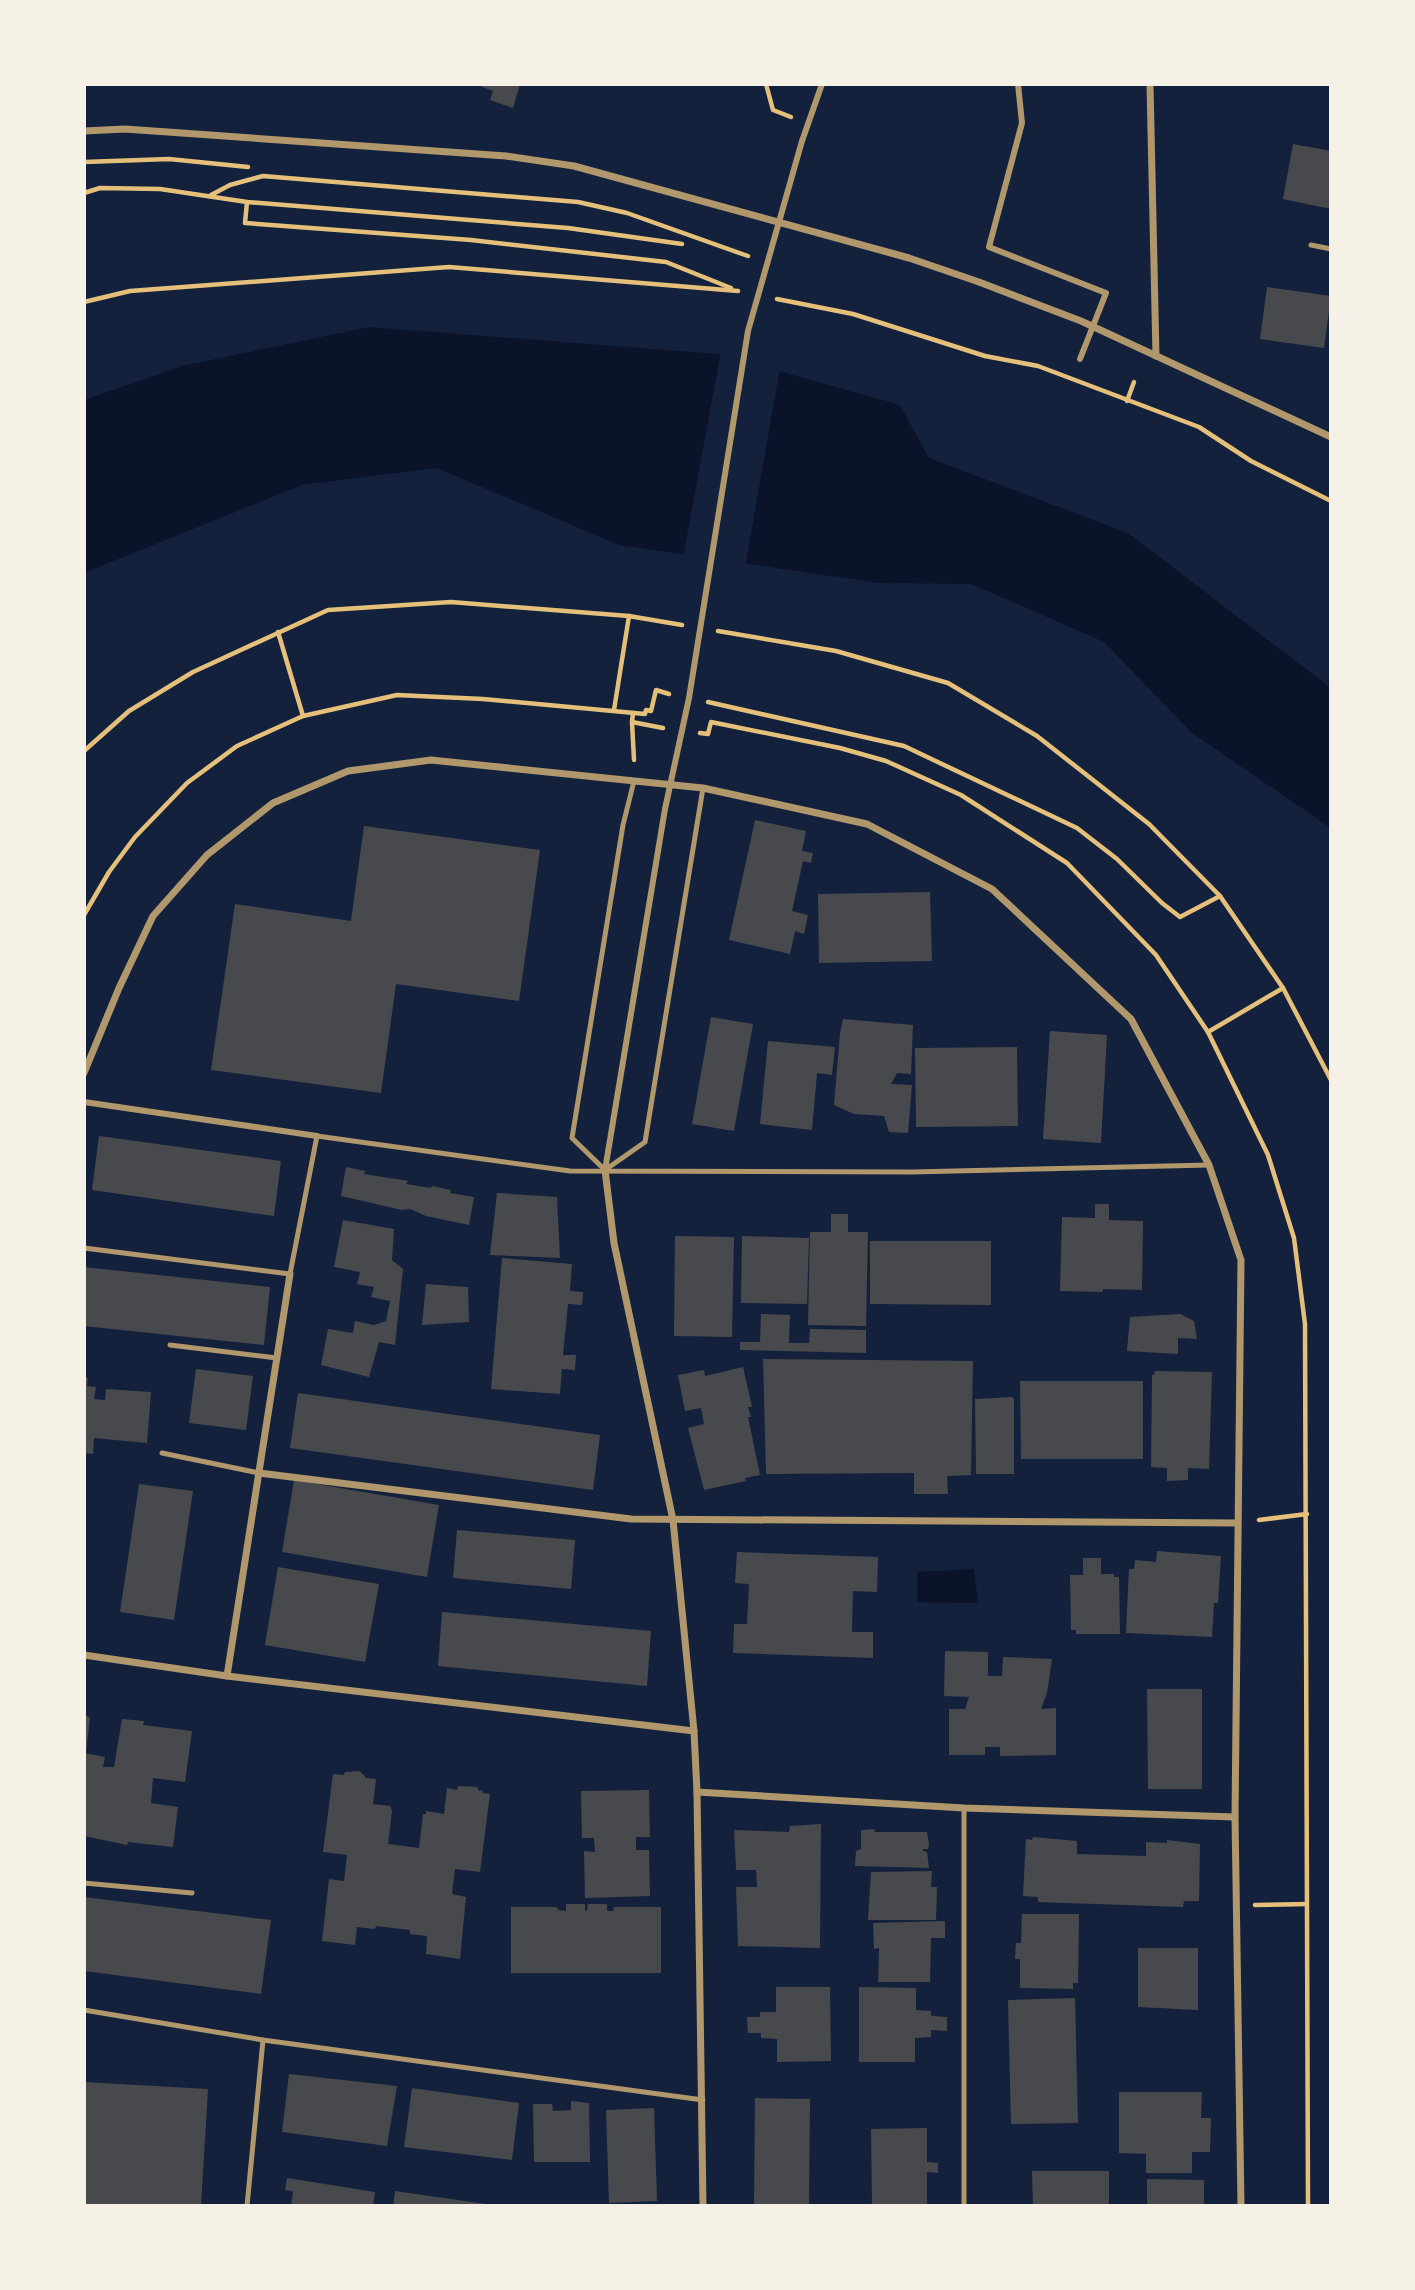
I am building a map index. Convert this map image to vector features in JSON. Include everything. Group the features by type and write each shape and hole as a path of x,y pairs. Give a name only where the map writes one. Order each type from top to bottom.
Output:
{"street":[{"path":"703,2206 698,1792 694,1731 673,1520 614,1243 605,1170 665,808 689,698 748,331 802,141 822,84"},
{"path":"1018,84 1022,123 989,247 1106,292 1080,359"},
{"path":"1150,84 1156,356"},
{"path":"84,131 125,130 506,156 574,166 909,258 979,282 1092,327 1331,437"},
{"path":"84,1073 119,988 153,916 207,855 273,803 348,771 431,760 703,788 867,824 992,889 1131,1019 1209,1166 1241,1260 1235,1817 1241,2206"},
{"path":"84,1102 317,1136"},
{"path":"227,1676 290,1274"},
{"path":"259,1473 631,1519 1237,1523"},
{"path":"84,1655 227,1676 694,1731"},
{"path":"698,1792 964,1808 1235,1817"}],"lane":[{"path":"1311,245 1331,249"},
{"path":"605,1170 572,1138 624,825 634,781"},
{"path":"605,1170 645,1142 703,788"},
{"path":"84,1248 290,1274 317,1136 570,1171 912,1172 1209,1166"},
{"path":"170,1345 277,1358"},
{"path":"162,1453 259,1473"},
{"path":"964,1808 964,2206"},
{"path":"84,1883 192,1893"},
{"path":"84,2010 263,2040 702,2100"},
{"path":"247,2206 263,2040"}],"path":[{"path":"766,84 773,110 808,124"},
{"path":"84,162 169,159 248,167"},
{"path":"210,196 230,185 263,176 578,202 628,213 768,263"},
{"path":"84,193 100,188 160,189 247,202 568,228 682,244"},
{"path":"247,202 245,223 471,240 666,261 737,291"},
{"path":"84,302 130,291 449,267 750,293"},
{"path":"776,298 853,314 985,356 1038,366 1199,427 1251,461 1331,501"},
{"path":"1127,401 1133,382"},
{"path":"84,751 129,711 193,672 328,610 452,603 629,616 694,627"},
{"path":"614,710 629,616"},
{"path":"707,629 836,651 948,683 1037,736 1149,824 1220,896 1283,988 1331,1080"},
{"path":"278,632 303,716"},
{"path":"84,915 109,872 135,837 187,783 237,746 303,716 397,695 483,699 645,714 646,710 651,711 656,691 904,746 1077,828 1117,859 1180,917 1220,896"},
{"path":"633,713 634,781"},
{"path":"632,722 661,728"},
{"path":"711,722 840,748 886,761 961,795 1067,863 1156,955 1208,1032 1268,1155 1294,1238 1305,1324 1308,2206"},
{"path":"1208,1032 1283,988"},
{"path":"1237,1523 1307,1514"},
{"path":"1236,1906 1307,1904"}],"water":[{"path":"369,327 718,354 900,405 929,458 1128,533 1331,688 1331,828 1192,733 1104,642 971,584 878,583 619,545 437,468 302,485 84,573 84,400 182,366"},
{"path":"974,1569 978,1603 917,1602 917,1572"}],"pier":[{"path":"721,351 780,368 745,567 683,558"}],"building":[{"path":"475,84 520,84 513,108 490,100 493,91"},
{"path":"1293,144 1331,151 1331,209 1283,199"},
{"path":"1267,287 1331,296 1324,348 1260,339"},
{"path":"755,820 806,831 802,851 813,853 811,863 803,861 792,911 808,915 804,934 795,931 790,954 729,940"},
{"path":"364,826 540,850 519,1001 396,984 381,1093 211,1070 235,904 351,921"},
{"path":"930,892 932,961 819,963 818,894"},
{"path":"711,1017 753,1024 734,1131 692,1124"},
{"path":"843,1019 913,1025 911,1074 897,1073 891,1084 912,1085 908,1133 889,1132 884,1116 854,1114 834,1105"},
{"path":"1050,1031 1107,1035 1101,1143 1043,1139"},
{"path":"768,1041 835,1047 832,1075 817,1073 812,1130 760,1124"},
{"path":"1017,1047 1018,1126 916,1127 915,1048"},
{"path":"99,1136 281,1161 274,1216 92,1190"},
{"path":"346,1167 365,1171 364,1174 408,1181 406,1184 432,1186 451,1190 450,1193 474,1197 469,1225 426,1216 410,1209 402,1210 341,1196"},
{"path":"497,1193 557,1197 560,1258 490,1255"},
{"path":"1095,1204 1109,1204 1109,1220 1143,1221 1142,1290 1060,1291 1062,1217 1095,1218"},
{"path":"831,1214 848,1214 848,1232 868,1232 866,1326 808,1325 810,1232 831,1232"},
{"path":"343,1220 394,1229 392,1260 403,1269 395,1345 379,1342 369,1377 321,1365 328,1329 353,1333 355,1321 374,1325 386,1321 390,1301 371,1297 374,1287 357,1284 360,1272 334,1267"},
{"path":"675,1236 734,1237 732,1337 674,1336"},
{"path":"742,1236 809,1238 807,1304 741,1303"},
{"path":"870,1241 991,1241 991,1305 870,1304"},
{"path":"502,1258 572,1264 570,1291 583,1292 582,1305 568,1304 563,1355 576,1355 575,1370 562,1369 560,1394 491,1389"},
{"path":"84,1267 270,1287 264,1345 84,1326"},
{"path":"426,1284 468,1287 469,1322 422,1325"},
{"path":"761,1314 790,1315 789,1343 809,1343 810,1329 866,1330 866,1353 740,1350 740,1342 760,1342"},
{"path":"1180,1314 1194,1321 1197,1339 1178,1338 1178,1354 1127,1351 1130,1317"},
{"path":"763,1359 973,1361 971,1475 947,1476 948,1494 914,1494 914,1473 766,1474"},
{"path":"743,1367 752,1407 748,1407 751,1417 748,1417 760,1475 745,1478 746,1481 704,1490 688,1428 704,1424 701,1408 685,1411 678,1375 704,1370 705,1376"},
{"path":"196,1369 253,1376 246,1430 189,1423"},
{"path":"1155,1371 1212,1372 1209,1469 1188,1468 1188,1480 1167,1481 1167,1468 1151,1467 1152,1375"},
{"path":"84,1377 88,1378 87,1386 96,1387 94,1399 105,1400 106,1389 151,1392 147,1443 94,1438 93,1454 84,1453"},
{"path":"1020,1381 1143,1381 1143,1459 1021,1459"},
{"path":"298,1393 600,1435 593,1490 290,1448"},
{"path":"1012,1397 1014,1474 976,1474 975,1399"},
{"path":"294,1480 439,1505 427,1577 282,1552"},
{"path":"139,1484 193,1491 174,1620 120,1612"},
{"path":"457,1530 575,1540 571,1589 453,1578"},
{"path":"1157,1551 1221,1556 1218,1603 1214,1603 1212,1637 1126,1633 1129,1569 1134,1569 1135,1560 1156,1562"},
{"path":"737,1552 878,1557 877,1592 853,1591 852,1632 873,1632 873,1658 733,1653 734,1624 747,1624 749,1584 735,1583"},
{"path":"1083,1558 1101,1558 1101,1574 1114,1574 1114,1577 1119,1577 1120,1634 1076,1634 1076,1630 1071,1630 1070,1575 1083,1575"},
{"path":"278,1567 379,1584 365,1662 265,1645"},
{"path":"442,1612 651,1631 647,1686 438,1666"},
{"path":"945,1651 988,1652 988,1676 1002,1676 1003,1657 1052,1659 1047,1693 1041,1709 1056,1708 1056,1755 1000,1756 1000,1747 985,1747 985,1755 949,1755 949,1709 965,1709 969,1697 944,1696"},
{"path":"1147,1689 1202,1689 1202,1789 1148,1789"},
{"path":"84,1714 90,1718 86,1753 84,1753"},
{"path":"122,1719 144,1721 143,1725 192,1731 185,1782 153,1778 151,1803 178,1807 173,1847 128,1842 127,1845 84,1836 84,1753 105,1757 103,1767 114,1767"},
{"path":"359,1771 365,1778 376,1779 373,1804 390,1806 392,1811 388,1844 419,1848 423,1814 426,1814 426,1811 444,1814 447,1788 457,1790 458,1786 477,1787 479,1791 490,1794 480,1872 455,1869 452,1894 466,1897 460,1959 426,1954 427,1936 410,1934 410,1930 357,1927 355,1945 322,1941 329,1879 344,1881 347,1855 323,1852 333,1774 344,1775 345,1772"},
{"path":"649,1790 650,1837 636,1837 636,1850 649,1850 650,1896 585,1898 584,1851 595,1852 594,1838 582,1838 581,1791"},
{"path":"821,1824 820,1948 738,1946 736,1887 757,1887 756,1870 736,1870 734,1830 789,1832 790,1826"},
{"path":"874,1829 875,1832 927,1832 929,1845 928,1849 923,1851 927,1852 929,1868 855,1866 856,1851 861,1849 861,1830"},
{"path":"1033,1837 1077,1841 1077,1854 1146,1856 1146,1842 1167,1843 1167,1840 1200,1844 1199,1901 1184,1901 1183,1907 1038,1902 1038,1897 1023,1896 1026,1839 1032,1840"},
{"path":"932,1871 931,1887 937,1887 936,1920 868,1920 871,1872"},
{"path":"84,1897 271,1920 261,1994 84,1971"},
{"path":"566,1904 585,1904 585,1911 588,1904 607,1904 607,1911 613,1911 614,1907 661,1907 661,1973 511,1973 511,1907 556,1907 566,1911"},
{"path":"1022,1914 1079,1914 1078,1983 1073,1983 1073,1989 1020,1988 1020,1959 1015,1959 1016,1943 1021,1943"},
{"path":"945,1921 945,1938 931,1938 930,1982 878,1982 879,1948 874,1949 873,1923"},
{"path":"1138,1948 1198,1948 1198,2010 1138,2007"},
{"path":"776,1987 830,1987 831,2061 777,2062 777,2039 761,2038 761,2033 748,2033 747,2017 760,2017 760,2012 776,2012"},
{"path":"859,1987 916,1988 916,2010 931,2011 931,2016 947,2017 947,2031 931,2030 931,2037 915,2038 915,2062 859,2062"},
{"path":"1075,1998 1078,2123 1011,2124 1008,2000"},
{"path":"289,2074 397,2086 387,2146 282,2132"},
{"path":"84,2082 208,2089 201,2206 84,2206"},
{"path":"412,2088 519,2103 512,2160 404,2147"},
{"path":"1119,2092 1202,2092 1201,2118 1211,2118 1210,2152 1192,2152 1192,2173 1146,2173 1146,2154 1119,2153"},
{"path":"755,2098 810,2099 809,2206 754,2206"},
{"path":"571,2101 589,2103 590,2162 534,2162 533,2104 552,2104 553,2111 571,2110"},
{"path":"654,2108 657,2201 609,2203 606,2110"},
{"path":"927,2128 927,2162 938,2163 938,2173 927,2172 927,2206 872,2206 871,2129"},
{"path":"1032,2171 1109,2171 1109,2206 1033,2206"},
{"path":"287,2178 375,2192 373,2206 291,2206 293,2191 285,2190"},
{"path":"1147,2179 1204,2180 1204,2206 1147,2206"},
{"path":"395,2191 486,2204 486,2206 393,2206"}]}
